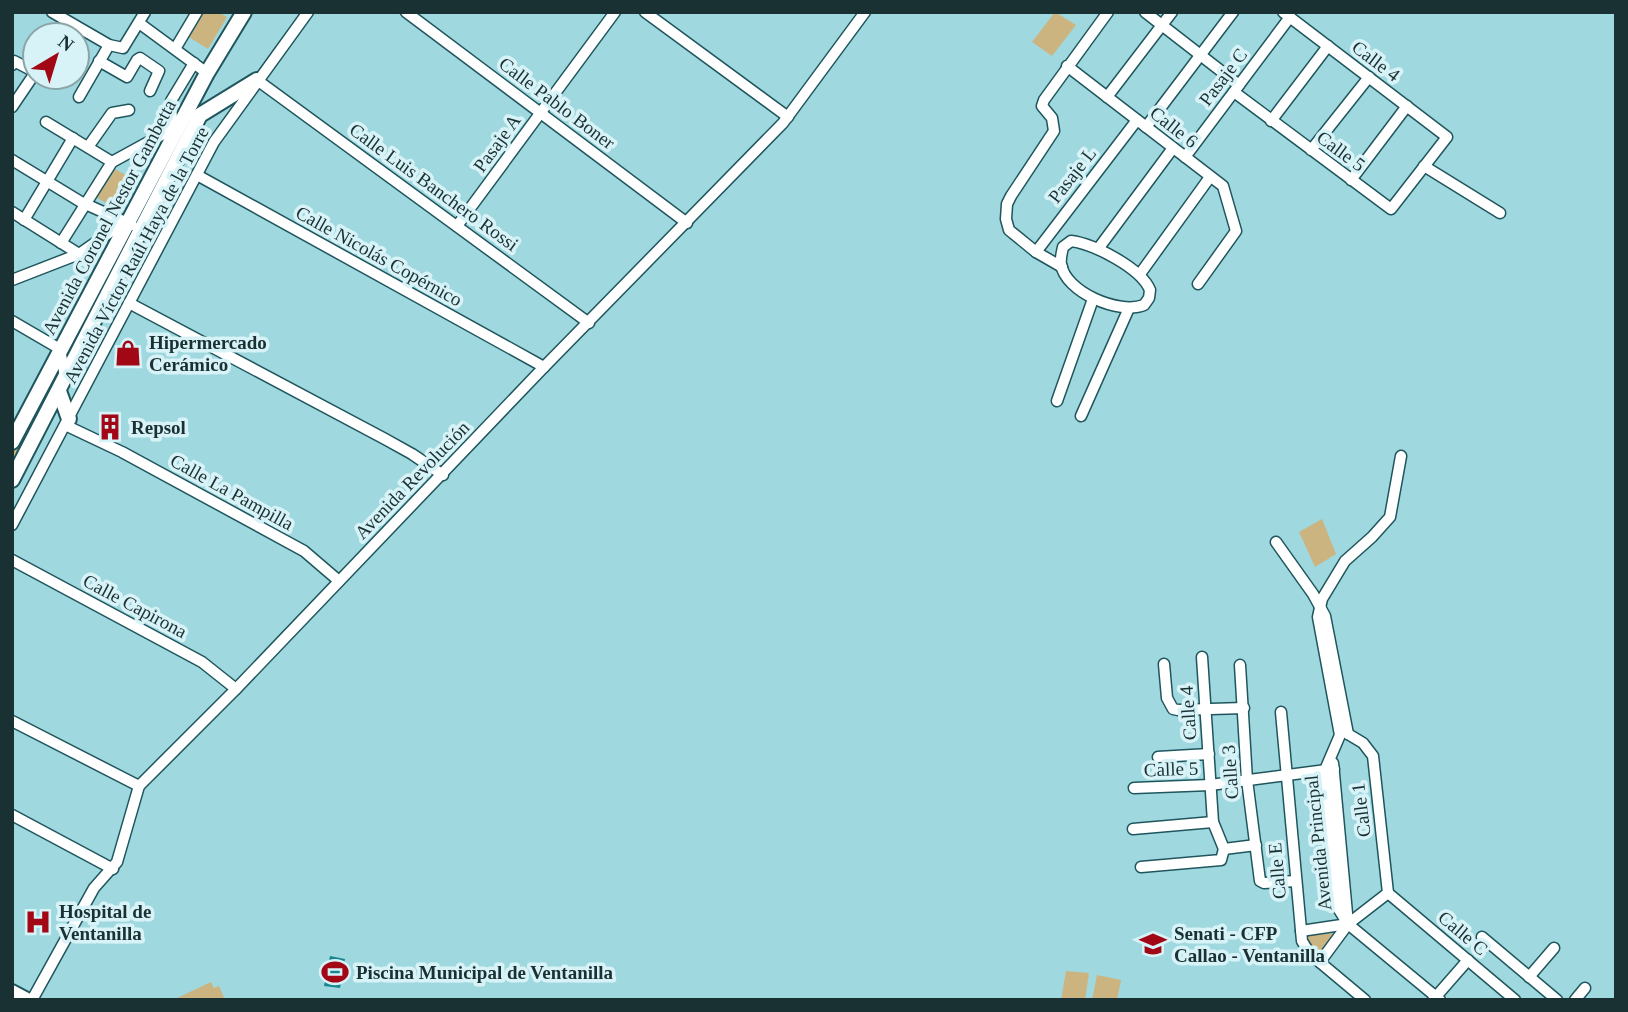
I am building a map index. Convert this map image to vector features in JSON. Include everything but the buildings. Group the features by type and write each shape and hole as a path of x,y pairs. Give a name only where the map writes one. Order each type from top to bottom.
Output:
{"highway":[{"name":"Avenida Coronel Nestor Gambetta","path":"12,442 207,73 248,13"},
{"name":"Avenida Coronel Nestor Gambetta","path":"12,480 200,115 257,80"},
{"path":"141,198 146,204 155,205"},
{"path":"124,229 128,236 138,237"},
{"path":"58,391 67,422"}],"main road":[{"path":"12,991 30,1000"}],"street":[{"path":"52,12 109,45 123,48 145,12"},
{"path":"175,49 197,12"},
{"name":"Avenida Víctor Raúl Haya de la Torre","path":"12,525 214,142 308,12"},
{"name":"Calle Pablo Boner","path":"406,12 687,223"},
{"name":"Pasaje A","path":"457,226 615,12"},
{"path":"645,12 788,117"},
{"name":"Avenida Revolución","path":"30,1000 94,888 113,869 139,786 788,117 865,12"},
{"path":"1062,267 1035,252 1009,230 1006,219 1007,204 1053,133 1052,118 1042,106 1048,93 1108,12"},
{"name":"Calle 5","path":"1145,12 1201,55 1271,121 1391,209 1424,166"},
{"path":"1107,97 1172,12"},
{"path":"1146,127 1233,12"},
{"name":"Calle 4","path":"1286,15 1447,137 1424,166"},
{"name":"Pasaje C","path":"1185,158 1286,15"},
{"path":"139,23 207,73"},
{"path":"79,97 109,45"},
{"path":"1271,121 1328,46"},
{"path":"99,61 127,77 137,60 143,59 159,71 150,91"},
{"path":"61,243 112,162 165,133 172,120 171,101 194,63"},
{"name":"Calle 6","path":"1068,66 1224,188 1236,231 1198,284"},
{"path":"1311,150 1369,77"},
{"name":"Calle Luis Banchero Rossi","path":"257,80 589,323"},
{"path":"12,107 23,91"},
{"path":"1351,180 1407,106"},
{"path":"88,147 112,113 129,110"},
{"name":"Pasaje L","path":"1035,252 1137,120"},
{"path":"46,122 112,162"},
{"path":"24,220 73,138"},
{"path":"1098,249 1173,148"},
{"path":"12,160 124,229"},
{"path":"1424,166 1500,213"},
{"name":"Calle Nicolás Copérnico","path":"197,175 544,367"},
{"path":"1140,274 1210,177"},
{"path":"12,212 79,254"},
{"path":"12,280 79,254 119,226 124,229"},
{"path":"1071,241 1085,243 1140,274 1147,282 1149,298 1144,306 1129,308 1093,299 1077,288 1062,267 1063,247 1071,241"},
{"path":"1056,401 1093,299"},
{"path":"130,303 385,439 443,475"},
{"path":"1081,416 1129,308"},
{"path":"12,321 60,348 65,377"},
{"name":"Calle La Pampilla","path":"67,422 304,551 339,581"},
{"path":"1319,612 1345,561 1390,517 1401,456"},
{"path":"1276,542 1319,612"},
{"name":"Calle Capirona","path":"12,560 202,662 236,689"},
{"name":"Avenida Principal","path":"1319,612 1344,735 1333,755 1330,770 1338,908 1348,924"},
{"name":"Calle 4","path":"1202,657 1213,822 1224,849"},
{"path":"1164,664 1167,698 1172,709 1244,708"},
{"name":"Calle 3","path":"1240,665 1247,780 1260,881 1296,881"},
{"name":"Calle E","path":"1281,712 1301,931 1305,948 1365,1000"},
{"path":"12,721 139,786"},
{"name":"Calle 1","path":"1344,735 1363,743 1373,756 1388,893"},
{"path":"1158,757 1209,754"},
{"name":"Calle 5","path":"1134,788 1210,785 1330,770"},
{"path":"12,815 113,869"},
{"path":"1133,829 1213,822"},
{"path":"1141,867 1221,860 1224,849 1256,845"},
{"path":"1320,962 1348,924 1388,893"},
{"name":"Calle C","path":"1388,893 1515,1000"},
{"path":"1301,931 1348,924 1436,999 1468,960"},
{"path":"1482,937 1557,1000"},
{"path":"1529,976 1554,948"},
{"path":"1575,1000 1586,988"}],"shaded area":[{"path":"203,12 218,12 227,17 208,49 189,37"},
{"path":"1055,12 1076,25 1052,56 1032,42"},
{"path":"113,168 131,178 114,208 96,197"},
{"path":"57,367 61,377 12,469 12,451"},
{"path":"1322,519 1336,554 1315,567 1299,532"},
{"path":"1335,933 1317,957 1306,945 1306,936"},
{"path":"1066,971 1089,973 1085,1000 1061,1000"},
{"path":"1097,975 1121,980 1117,1000 1092,1000"},
{"path":"211,982 214,988 219,986 225,1000 173,1000"}],"water":[{"name":"Piscina Municipal de Ventanilla","path":"330,956 345,959 340,988 324,986"}],"place":[{"name":"Hipermercado Cerámico","path":"128,353"},
{"name":"Repsol","path":"110,427"},
{"name":"Hospital de Ventanilla","path":"38,922"},
{"name":"Senati - CFP Callao - Ventanilla","path":"1153,944"},
{"name":"Piscina Municipal de Ventanilla","path":"335,972"}]}
